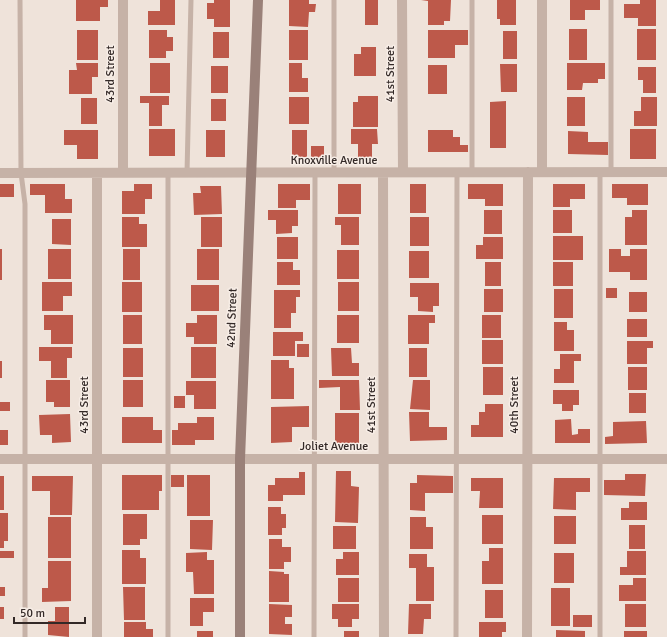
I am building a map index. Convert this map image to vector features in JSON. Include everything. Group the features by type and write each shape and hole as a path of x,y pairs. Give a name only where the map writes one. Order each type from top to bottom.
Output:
{"street":[{"name":"43rd Street","path":"123,0 124,173"},
{"name":"42nd Street","path":"240,637 240,460 258,0"},
{"name":"41st Street","path":"402,0 403,172"},
{"path":"542,0 542,172"},
{"name":"41st Street","path":"383,172 384,637"},
{"name":"40th Street","path":"527,637 528,172"},
{"name":"Knoxville Avenue","path":"0,173 667,172"},
{"name":"43rd Street","path":"97,173 97,637"},
{"name":"Joliet Avenue","path":"0,460 667,460"}],"lane":[{"path":"20,0 22,173 25,204 25,637"},
{"path":"187,173 191,0"},
{"path":"334,0 334,172"},
{"path":"472,0 472,172"},
{"path":"611,172 612,0"},
{"path":"314,637 315,172"},
{"path":"456,637 457,172"},
{"path":"600,172 600,637"},
{"path":"168,173 168,637"}],"building":[{"path":"76,0 108,0 108,7 100,7 100,21 76,21"},
{"path":"160,0 175,0 175,25 148,25 148,11 160,11"},
{"path":"214,0 230,0 230,27 214,27 214,19 207,19 207,3 214,3"},
{"path":"289,0 309,0 309,4 316,4 315,12 309,12 308,27 289,26"},
{"path":"365,0 378,0 378,25 365,25"},
{"path":"421,0 451,0 450,21 444,21 444,25 428,25 428,1"},
{"path":"497,0 516,0 516,25 500,25 500,19 497,19"},
{"path":"570,0 600,0 600,10 585,10 585,20 570,20"},
{"path":"640,0 656,0 656,26 638,26 638,18 624,18 624,4 640,4"},
{"path":"569,29 587,29 587,60 569,60"},
{"path":"637,29 656,29 656,60 637,60"},
{"path":"77,30 98,30 98,60 77,60"},
{"path":"149,30 167,30 167,37 173,37 173,51 166,51 166,58 149,58"},
{"path":"289,30 308,30 308,60 289,60"},
{"path":"428,30 468,30 468,45 455,45 455,58 428,58"},
{"path":"503,31 517,31 517,59 503,59"},
{"path":"213,32 229,32 229,58 213,58"},
{"path":"361,47 376,47 376,76 354,76 354,54 361,54"},
{"path":"76,63 98,63 98,77 92,77 92,94 69,94 69,70 77,70"},
{"path":"150,63 170,63 170,93 150,93"},
{"path":"289,63 302,63 302,78 308,78 308,92 289,92"},
{"path":"567,63 605,63 605,79 598,79 598,83 583,83 582,90 567,90"},
{"path":"500,64 517,64 517,92 501,92"},
{"path":"428,65 447,65 447,94 428,94"},
{"path":"211,66 228,66 228,93 211,93"},
{"path":"638,67 656,67 656,93 643,93 643,80 638,80"},
{"path":"140,96 169,96 169,105 162,105 162,126 149,126 149,103 140,103"},
{"path":"358,96 378,96 378,127 353,127 353,102 358,102"},
{"path":"289,97 309,97 309,124 289,124"},
{"path":"567,97 585,97 585,126 567,126"},
{"path":"641,97 657,97 657,126 634,126 634,111 641,111"},
{"path":"81,98 97,98 97,124 81,124"},
{"path":"211,99 226,99 226,121 211,121"},
{"path":"506,101 506,148 490,148 490,102"},
{"path":"149,129 175,129 175,156 149,156"},
{"path":"351,129 377,129 378,144 372,144 372,159 358,160 358,144 351,144"},
{"path":"630,129 656,129 656,159 630,159"},
{"path":"64,130 98,130 98,159 77,159 77,145 64,145"},
{"path":"206,130 225,130 225,157 206,157"},
{"path":"292,130 307,130 307,157 292,157"},
{"path":"428,130 453,130 453,137 460,137 460,145 468,145 468,152 428,152"},
{"path":"568,131 588,132 588,142 608,142 608,155 568,154"},
{"path":"311,146 324,146 324,158 311,158"},
{"path":"0,184 14,184 14,197 0,197"},
{"path":"30,184 65,184 65,199 72,199 72,213 45,213 45,195 30,195"},
{"path":"134,184 152,184 152,199 145,199 145,214 122,214 122,191 134,191"},
{"path":"278,184 310,184 310,200 296,200 296,208 278,208"},
{"path":"338,184 361,184 361,214 338,214"},
{"path":"410,184 426,184 426,213 410,213"},
{"path":"468,184 503,184 503,206 485,206 485,199 468,199"},
{"path":"553,184 585,184 585,199 570,199 570,207 553,207"},
{"path":"612,184 648,184 648,205 627,205 627,198 612,198"},
{"path":"200,186 221,186 222,214 194,215 193,193 201,193"},
{"path":"268,210 298,210 298,226 292,226 292,233 276,234 276,220 268,220"},
{"path":"484,210 502,210 502,234 484,234"},
{"path":"553,210 572,210 572,233 553,233"},
{"path":"632,210 647,210 647,245 625,245 625,217 632,217"},
{"path":"122,217 139,217 139,224 147,224 147,247 122,247"},
{"path":"201,217 222,217 222,247 201,247"},
{"path":"335,217 359,217 359,245 341,245 341,225 335,225"},
{"path":"410,217 429,217 429,246 410,246"},
{"path":"52,219 71,219 71,245 52,244"},
{"path":"553,236 583,236 583,260 553,260"},
{"path":"277,237 298,237 298,259 277,259"},
{"path":"483,237 503,237 503,259 476,259 476,245 483,245"},
{"path":"0,249 2,249 2,280 0,280"},
{"path":"48,249 71,249 71,279 48,279"},
{"path":"123,249 140,249 140,280 123,280"},
{"path":"197,249 219,249 219,280 197,280"},
{"path":"609,249 621,249 621,256 630,256 630,249 647,249 647,280 630,280 630,272 609,272"},
{"path":"337,250 359,250 359,279 337,279"},
{"path":"409,251 429,251 429,278 409,278"},
{"path":"277,262 293,262 293,270 300,270 300,285 277,285"},
{"path":"485,262 501,262 501,286 485,286"},
{"path":"553,262 573,262 573,286 553,286"},
{"path":"42,282 72,282 72,296 63,296 63,311 42,311"},
{"path":"122,282 142,282 142,312 122,312"},
{"path":"338,282 359,282 359,311 338,311"},
{"path":"410,283 439,283 439,306 433,306 433,312 418,311 418,297 410,297"},
{"path":"191,285 219,285 219,311 191,311"},
{"path":"606,288 617,288 617,298 606,298"},
{"path":"484,289 503,289 503,312 484,312"},
{"path":"554,289 573,289 573,318 554,318"},
{"path":"274,290 300,290 300,297 296,297 296,313 291,313 291,328 274,328"},
{"path":"629,292 647,292 647,312 629,312"},
{"path":"44,315 73,315 73,344 51,344 51,330 44,330"},
{"path":"123,315 142,315 142,344 123,344"},
{"path":"197,315 217,315 217,344 194,344 194,337 186,337 186,323 197,323"},
{"path":"337,315 359,315 359,343 337,343"},
{"path":"408,315 435,315 435,323 429,323 429,344 408,344"},
{"path":"482,315 501,315 501,338 482,338"},
{"path":"627,319 647,319 647,337 627,337"},
{"path":"554,322 567,322 567,330 574,330 574,351 554,351"},
{"path":"273,332 303,332 303,341 295,341 295,356 273,356"},
{"path":"482,340 503,340 503,364 482,364"},
{"path":"627,341 653,341 653,348 647,348 647,364 627,364"},
{"path":"297,344 309,344 309,357 297,357"},
{"path":"39,347 72,347 72,358 67,358 67,378 51,378 51,361 39,361"},
{"path":"191,347 216,347 216,378 191,378"},
{"path":"123,348 143,348 143,377 123,377"},
{"path":"331,348 351,348 352,363 359,363 359,376 332,376"},
{"path":"409,348 427,348 427,377 409,377"},
{"path":"560,354 581,354 581,361 574,361 574,383 554,383 554,369 560,369"},
{"path":"271,360 289,360 289,368 294,368 294,399 271,399"},
{"path":"0,361 2,361 2,378 0,378"},
{"path":"483,367 503,367 503,395 483,395"},
{"path":"628,367 647,367 647,390 628,390"},
{"path":"46,380 70,380 70,407 54,407 54,402 46,402"},
{"path":"123,380 143,380 143,407 123,407"},
{"path":"319,380 359,380 360,410 340,410 340,387 319,388"},
{"path":"413,380 430,380 430,410 410,409"},
{"path":"186,381 216,381 216,409 194,409 194,395 186,395"},
{"path":"553,390 579,390 579,405 573,405 573,411 562,411 562,404 553,404"},
{"path":"629,393 646,393 646,413 629,413"},
{"path":"174,396 185,396 185,408 174,408"},
{"path":"0,402 10,402 10,411 0,411"},
{"path":"485,404 503,404 503,437 471,437 471,425 479,425 479,412 485,412"},
{"path":"309,406 309,427 292,427 292,442 271,443 271,407"},
{"path":"409,412 429,412 429,427 447,427 447,440 410,441"},
{"path":"335,413 359,413 359,443 335,443"},
{"path":"70,414 71,442 52,443 52,435 40,435 39,415"},
{"path":"122,417 153,417 153,430 162,430 162,443 122,443"},
{"path":"197,417 214,417 214,440 195,440 195,445 172,445 172,430 178,430 178,423 197,423"},
{"path":"571,419 572,435 578,434 578,429 590,429 590,443 555,443 555,420"},
{"path":"646,421 647,443 605,444 605,437 613,436 613,422"},
{"path":"0,430 8,430 8,445 0,445"},
{"path":"336,471 351,471 351,486 359,487 358,523 335,522"},
{"path":"299,472 305,472 305,495 283,495 283,501 268,501 268,485 275,485 275,478 299,478"},
{"path":"625,474 646,474 645,496 604,495 604,480 625,480"},
{"path":"122,475 162,475 162,491 159,491 159,510 122,510"},
{"path":"171,475 184,475 184,487 171,487"},
{"path":"187,475 210,475 210,516 187,516"},
{"path":"417,475 453,476 453,493 425,493 425,511 410,510 410,483 417,483"},
{"path":"0,476 4,476 4,510 0,510"},
{"path":"32,476 73,476 72,515 50,515 50,491 32,491"},
{"path":"471,478 503,478 503,508 479,508 480,491 471,491"},
{"path":"554,478 590,478 590,492 576,492 576,510 553,509"},
{"path":"629,502 647,502 647,520 621,520 621,508 629,508"},
{"path":"268,507 281,507 281,514 286,514 286,528 282,528 282,535 268,535"},
{"path":"0,513 8,513 8,541 4,541 4,548 0,548"},
{"path":"123,514 147,514 147,539 140,539 140,545 123,545"},
{"path":"482,515 503,515 503,544 482,544"},
{"path":"554,516 576,516 576,544 554,544"},
{"path":"48,517 71,517 71,558 48,558"},
{"path":"410,517 426,517 426,527 433,527 433,549 410,549"},
{"path":"190,520 213,520 212,550 190,549"},
{"path":"629,525 645,525 645,549 629,549"},
{"path":"333,526 356,526 356,549 333,549"},
{"path":"269,539 282,539 282,547 291,547 291,562 284,562 284,569 269,569"},
{"path":"489,548 503,548 503,584 482,584 482,561 489,561"},
{"path":"122,550 140,550 140,558 146,558 146,584 122,584"},
{"path":"0,551 14,551 14,558 0,558"},
{"path":"627,551 646,551 646,575 620,575 620,567 627,567"},
{"path":"207,552 207,560 214,560 214,594 194,594 193,572 186,572 186,553"},
{"path":"343,552 359,552 359,575 336,575 336,559 343,559"},
{"path":"554,553 574,553 574,583 554,583"},
{"path":"409,554 427,554 427,567 434,567 434,601 416,601 416,568 409,568"},
{"path":"48,561 71,561 71,601 42,602 42,588 48,588"},
{"path":"269,571 284,572 284,574 289,574 289,602 269,602"},
{"path":"338,578 359,578 359,602 338,602"},
{"path":"633,578 646,578 646,601 619,601 619,585 633,585"},
{"path":"0,587 5,587 5,596 0,596"},
{"path":"123,587 145,587 145,620 124,620"},
{"path":"551,588 570,588 570,626 551,626"},
{"path":"485,590 503,590 503,618 485,618"},
{"path":"190,598 214,598 214,612 203,612 203,626 190,626"},
{"path":"269,604 292,605 292,617 285,617 285,624 292,624 292,635 269,634"},
{"path":"332,604 359,604 359,619 352,619 352,627 338,627 338,619 332,619"},
{"path":"409,604 431,604 431,619 424,619 423,634 408,634"},
{"path":"625,604 646,604 646,627 625,627"},
{"path":"0,607 4,607 4,619 0,619"},
{"path":"55,607 69,607 69,637 48,635 48,621 55,621"},
{"path":"573,615 592,615 592,627 573,627"},
{"path":"124,622 146,622 146,629 153,629 153,637 124,637"},
{"path":"479,622 506,622 506,632 502,632 502,637 479,637"},
{"path":"556,630 585,631 585,637 556,637"},
{"path":"197,631 213,631 213,637 197,637"},
{"path":"344,631 359,631 359,637 344,637"},
{"path":"624,631 647,631 647,637 624,637"}]}
